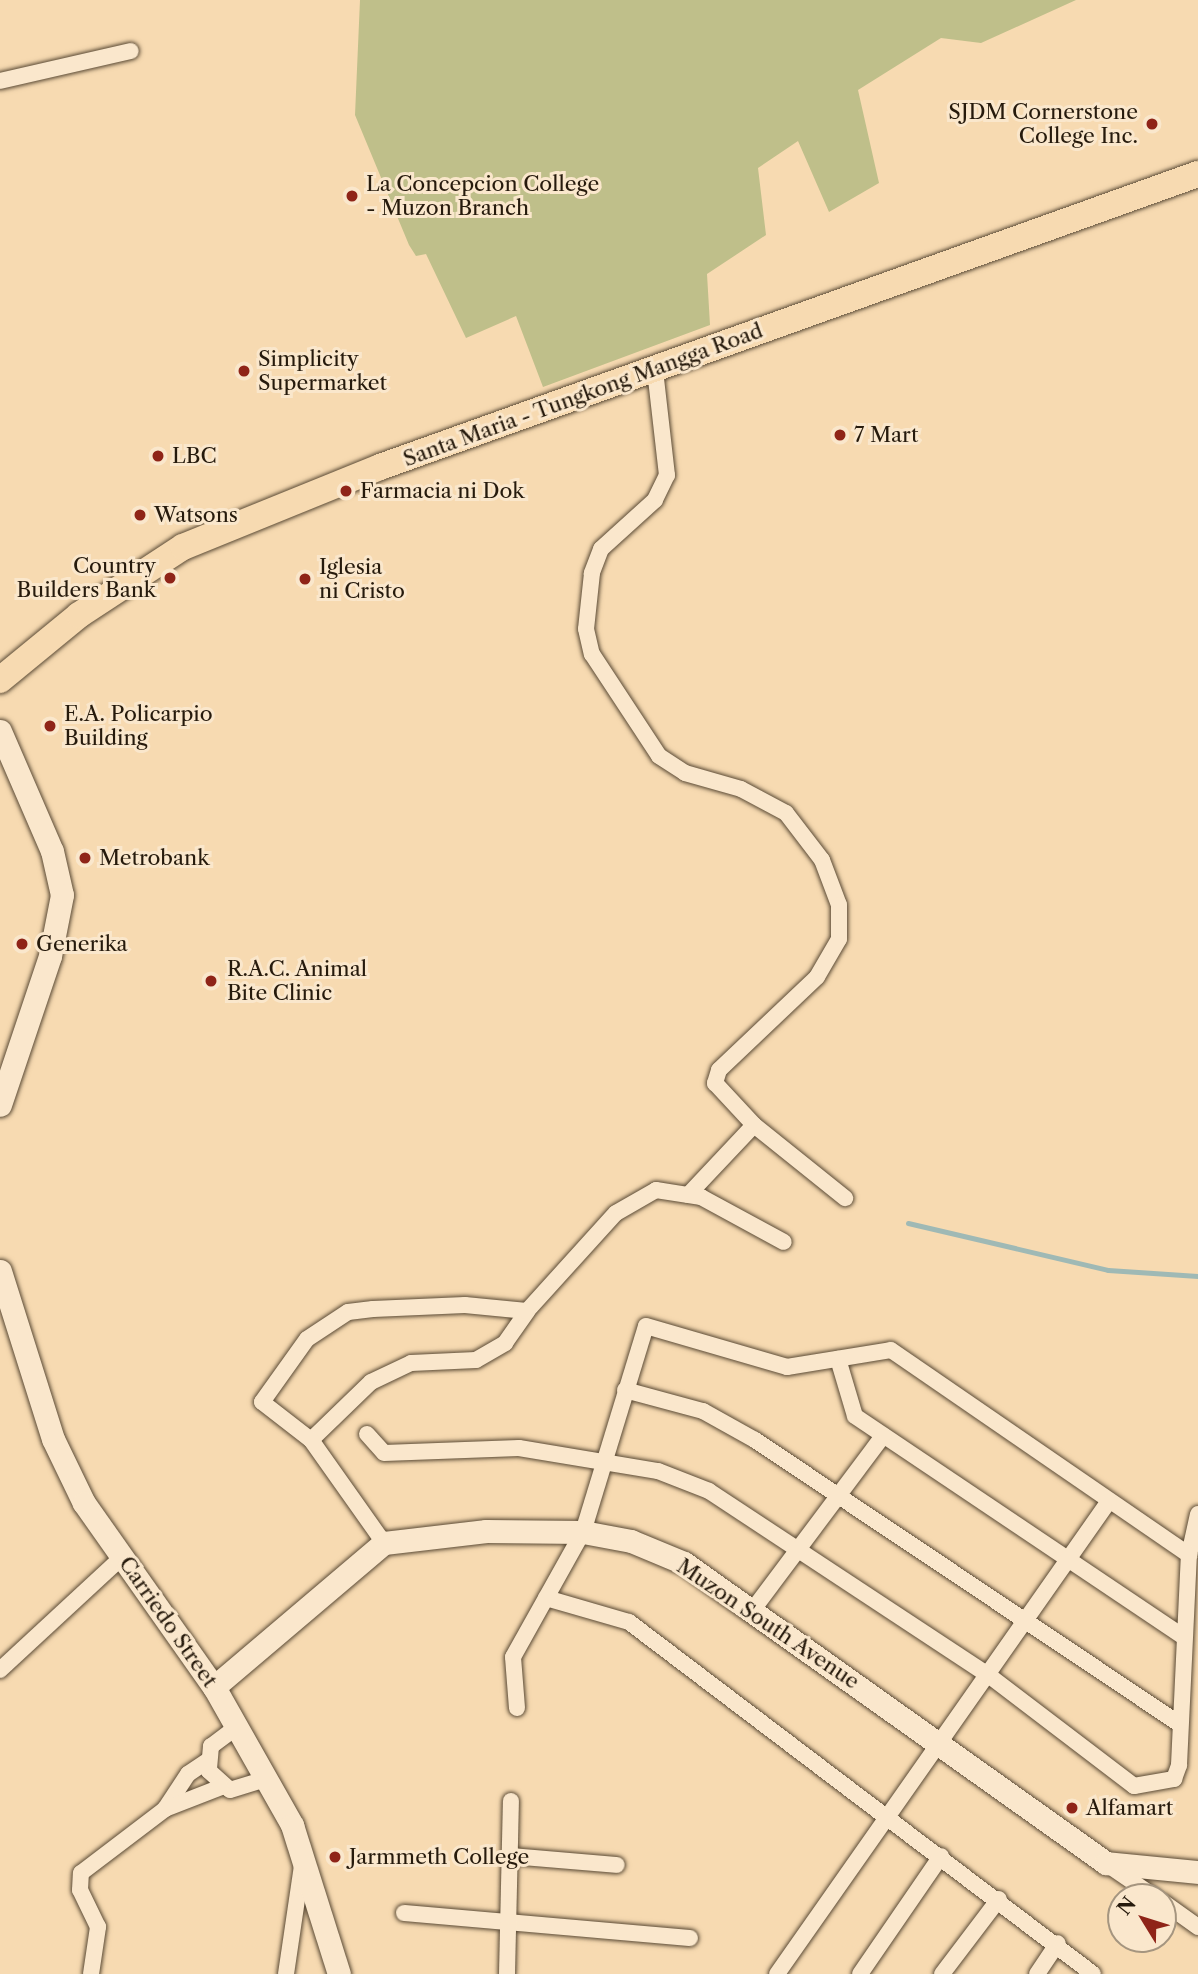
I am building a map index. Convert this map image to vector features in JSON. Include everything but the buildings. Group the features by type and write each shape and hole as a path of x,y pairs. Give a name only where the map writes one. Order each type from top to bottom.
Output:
{"main road":[{"name":"Santa Maria - Tungkong Mangga Road","path":"0,680 79,615 183,547 380,467 1198,174"},
{"path":"0,732 52,851 62,895 50,956 0,1105"},
{"name":"Carriedo Street","path":"0,1270 53,1439 84,1503 214,1687 238,1726 303,1856 339,1974"},
{"name":"Muzon South Avenue","path":"384,1543 486,1531 583,1532 631,1541 684,1563 1106,1863"},
{"path":"214,1687 384,1543"},
{"path":"1106,1863 1198,1872"}],"street":[{"path":"0,81 131,51"},
{"path":"655,370 667,475 655,500 601,549 592,573 586,629 592,654 659,756 685,774 741,789 786,813 822,860 839,905 839,939 817,977 719,1070 715,1083 754,1125 845,1198"},
{"path":"688,1195 754,1125"},
{"path":"311,1440 371,1382 411,1363 476,1360 505,1343 527,1311 617,1213 656,1190 688,1195 784,1242"},
{"path":"384,1543 311,1440 262,1402 307,1339 348,1312 465,1305 527,1311"},
{"path":"517,1708 513,1657 583,1532 646,1326 787,1367 891,1350 1189,1555"},
{"path":"838,1359 855,1416 1066,1562 1184,1637"},
{"path":"625,1390 703,1411 839,1494 1178,1723"},
{"path":"367,1434 384,1453 519,1448 659,1471 709,1491 987,1674 1134,1786 1174,1779 1189,1555 1198,1514"},
{"path":"752,1611 883,1436"},
{"path":"777,1974 1109,1501"},
{"path":"0,1670 122,1557"},
{"path":"546,1598 629,1622 1058,1943 1093,1974"},
{"path":"165,1809 188,1774 207,1761 211,1746 238,1726"},
{"path":"207,1761 220,1787"},
{"path":"91,1974 98,1927 80,1890 81,1872 165,1809 220,1787 230,1790 265,1779"},
{"path":"507,1974 511,1801"},
{"path":"286,1974 303,1856"},
{"path":"510,1856 617,1865"},
{"path":"860,1974 941,1856"},
{"path":"1106,1863 1135,1883"},
{"path":"942,1974 999,1899"},
{"path":"1177,1912 1198,1927"},
{"path":"404,1913 690,1938"},
{"path":"1037,1974 1058,1943"}],"green space":[{"path":"360,0 1076,0 981,43 941,38 858,90 879,183 829,212 798,141 758,168 766,235 707,274 710,325 543,387 516,316 466,338 426,254 416,256 409,245 355,115"}],"waterway":[{"path":"908,1223 1108,1270 1198,1276"}],"place":[{"name":"SJDM Cornerstone College Inc.","path":"1152,124"},
{"name":"La Concepcion College - Muzon Branch","path":"352,196"},
{"name":"Simplicity Supermarket","path":"244,371"},
{"name":"7 Mart","path":"840,435"},
{"name":"LBC","path":"158,456"},
{"name":"Farmacia ni Dok","path":"346,491"},
{"name":"Watsons","path":"140,515"},
{"name":"Country Builders Bank","path":"170,578"},
{"name":"Iglesia ni Cristo","path":"305,579"},
{"name":"E.A. Policarpio Building","path":"50,726"},
{"name":"Metrobank","path":"85,858"},
{"name":"Generika","path":"22,944"},
{"name":"R.A.C. Animal Bite Clinic","path":"211,981"},
{"name":"Alfamart","path":"1072,1808"},
{"name":"Jarmmeth College","path":"335,1857"}]}
